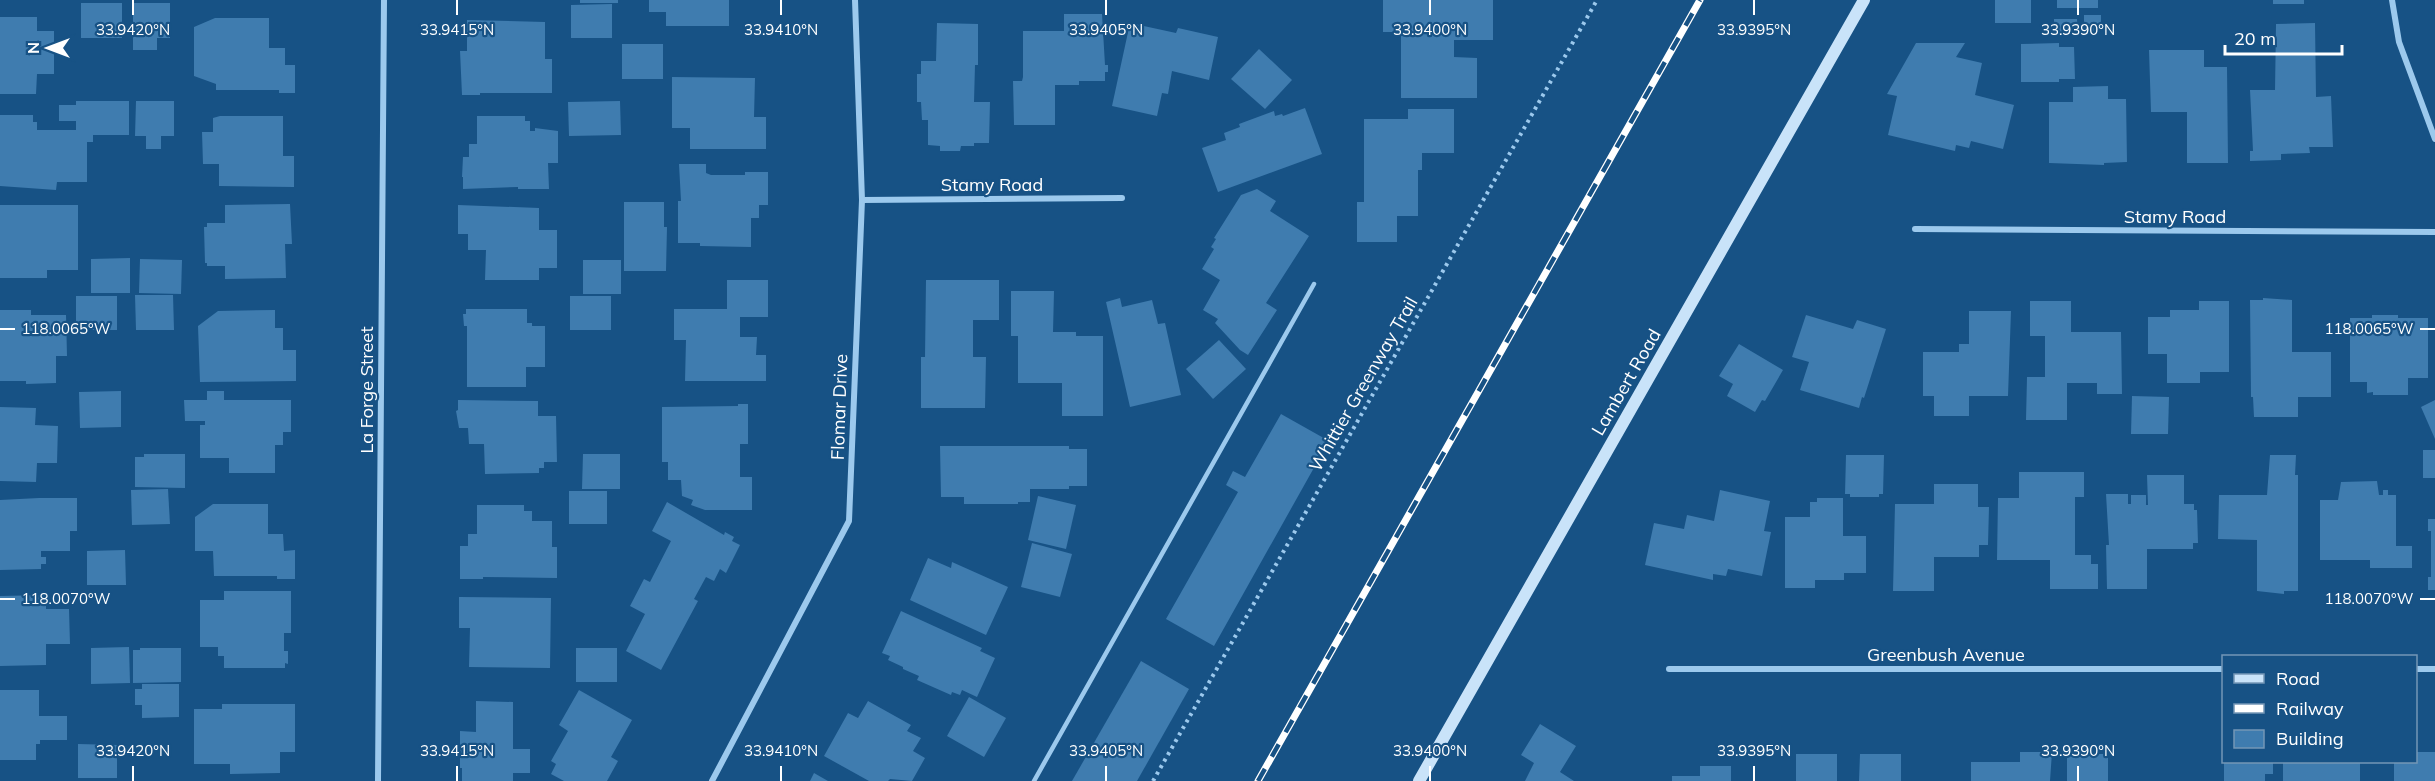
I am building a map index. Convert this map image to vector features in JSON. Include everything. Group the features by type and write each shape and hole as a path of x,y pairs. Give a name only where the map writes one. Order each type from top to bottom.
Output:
{"main road":[{"name":"Lambert Road","path":"1419,781 1864,0"}],"street":[{"name":"La Forge Street","path":"378,781 384,0"},
{"name":"Flomar Drive","path":"712,781 849,521 862,200 855,0"},
{"path":"2392,0 2399,42 2435,139"},
{"name":"Stamy Road","path":"862,200 1122,198"},
{"name":"Stamy Road","path":"1915,229 2435,232"},
{"name":"Greenbush Avenue","path":"1669,669 2222,669"},
{"path":"2417,669 2435,669"}],"lane":[{"path":"1034,781 1314,284"}],"path":[{"name":"Whittier Greenway Trail","path":"1154,781 1597,0"}],"building":[{"path":"580,0 618,0 618,3 580,3"},
{"path":"649,0 729,0 729,26 666,26 666,12 649,12"},
{"path":"1383,0 1493,0 1493,40 1454,40 1454,57 1477,58 1477,98 1401,98 1401,32 1383,32"},
{"path":"1995,0 2031,0 2031,23 1995,23"},
{"path":"2057,0 2098,0 2098,8 2057,8"},
{"path":"2273,0 2304,0 2304,4 2273,4"},
{"path":"81,3 122,3 122,38 81,38"},
{"path":"133,3 170,3 170,38 157,38 157,50 133,50"},
{"path":"612,4 612,38 571,38 571,5"},
{"path":"1064,14 1102,14 1105,65 1108,65 1105,81 1079,81 1079,85 1055,85 1055,125 1014,125 1013,81 1022,81 1023,77 1023,31 1064,31"},
{"path":"2084,15 2101,15 2101,31 2084,32"},
{"path":"0,17 37,17 37,31 54,31 54,74 37,74 36,94 0,94"},
{"path":"215,18 269,18 269,48 285,48 285,65 295,65 295,93 279,93 279,90 216,90 216,84 194,76 194,27"},
{"path":"2054,19 2077,19 2078,35 2054,35"},
{"path":"467,20 545,22 545,59 552,59 552,93 462,95 460,51 467,51"},
{"path":"937,23 978,24 978,65 975,65 974,102 990,102 989,143 961,146 960,151 940,151 940,146 928,145 928,120 922,120 921,102 917,102 917,74 921,74 921,61 936,61"},
{"path":"1130,23 1176,33 1178,28 1218,37 1209,80 1172,71 1168,94 1162,93 1157,116 1112,106"},
{"path":"2315,23 2316,97 2331,96 2333,147 2309,147 2310,153 2281,154 2281,160 2250,161 2250,151 2253,151 2250,90 2275,90 2276,24"},
{"path":"1916,43 1965,43 1956,57 1982,63 1975,95 2014,105 2003,149 1971,141 1969,148 1956,145 1955,151 1888,135 1897,96 1887,94"},
{"path":"2059,43 2059,47 2074,47 2075,79 2059,79 2059,82 2021,82 2021,44"},
{"path":"622,44 663,44 663,79 622,79"},
{"path":"1259,49 1292,80 1265,109 1231,79"},
{"path":"2149,50 2204,50 2204,67 2227,67 2228,163 2187,163 2187,112 2151,112"},
{"path":"672,77 755,78 754,117 766,117 766,149 690,149 690,128 672,128"},
{"path":"2108,86 2108,99 2126,99 2127,162 2104,163 2104,165 2049,163 2049,102 2073,102 2073,87"},
{"path":"76,101 129,101 129,135 93,135 93,142 87,142 87,182 57,182 56,190 0,186 0,115 33,115 33,122 37,122 37,130 76,130 76,121 59,121 59,105 76,105"},
{"path":"136,101 174,101 174,136 161,136 161,149 146,149 146,136 135,136"},
{"path":"620,101 621,135 569,136 568,102"},
{"path":"1305,108 1322,154 1218,192 1202,148 1226,140 1224,133 1240,127 1239,124 1274,111 1275,116 1282,114 1283,116"},
{"path":"1408,109 1454,109 1454,153 1422,153 1422,170 1418,170 1418,216 1397,216 1397,242 1357,242 1357,202 1364,202 1364,119 1408,119"},
{"path":"283,116 283,156 294,156 294,187 219,186 219,164 203,164 202,132 213,132 213,118"},
{"path":"477,116 525,116 525,121 530,121 530,131 535,131 535,128 558,131 558,163 548,163 549,189 518,189 518,187 463,189 463,157 469,157 469,144 477,144"},
{"path":"679,164 706,164 706,173 711,175 768,172 768,205 759,205 759,218 751,218 751,247 678,243 678,201 681,201"},
{"path":"1257,189 1276,201 1270,211 1309,236 1266,303 1277,310 1248,355 1240,350 1215,323 1218,319 1203,310 1220,280 1202,269 1214,249 1211,247 1216,239 1214,238 1241,195"},
{"path":"624,202 664,202 664,227 667,227 666,271 624,271"},
{"path":"290,204 292,244 285,244 286,278 225,279 225,266 207,266 204,227 207,227 207,223 225,223 225,205"},
{"path":"0,205 78,205 78,270 47,270 47,278 0,278"},
{"path":"458,205 539,208 539,230 557,230 557,268 539,268 539,280 485,280 486,250 468,250 468,234 458,234"},
{"path":"130,258 130,293 91,293 91,259"},
{"path":"140,259 182,260 181,294 139,293"},
{"path":"583,260 621,260 621,294 583,294"},
{"path":"727,280 768,280 768,317 740,317 740,337 757,337 756,355 766,355 766,381 685,381 686,340 674,340 674,309 727,309"},
{"path":"926,280 999,280 999,320 973,320 973,357 986,357 985,408 921,408 921,357 925,357"},
{"path":"1011,291 1054,291 1053,332 1076,332 1076,336 1103,336 1103,416 1062,416 1062,383 1018,383 1018,336 1011,336"},
{"path":"135,295 173,295 174,330 136,330"},
{"path":"76,296 117,296 117,330 76,330"},
{"path":"570,296 611,296 611,330 570,330"},
{"path":"1120,298 1122,307 1152,300 1158,324 1165,323 1181,395 1130,407 1106,302"},
{"path":"2263,298 2292,300 2292,352 2331,352 2331,397 2298,397 2298,417 2254,417 2253,397 2251,397 2250,300 2263,300"},
{"path":"2030,301 2071,301 2071,332 2121,332 2122,394 2097,394 2097,383 2067,383 2067,420 2026,420 2027,377 2045,377 2045,336 2030,336"},
{"path":"2199,301 2229,301 2229,372 2200,372 2200,383 2167,383 2167,354 2148,354 2148,317 2170,317 2170,310 2199,310"},
{"path":"466,309 527,309 527,323 532,323 532,326 545,326 545,367 526,367 526,387 467,387 467,326 464,326 463,314 466,314"},
{"path":"0,310 31,310 31,315 66,315 67,356 56,356 56,383 26,384 26,381 0,381"},
{"path":"275,310 275,328 283,328 283,350 296,350 296,381 200,382 198,326 218,311"},
{"path":"1969,311 2011,311 2008,396 1969,396 1969,416 1934,416 1934,396 1923,396 1923,352 1959,352 1959,344 1969,344"},
{"path":"1806,315 1853,329 1857,320 1886,329 1859,408 1800,390 1809,362 1792,357"},
{"path":"2372,315 2428,318 2428,378 2408,378 2408,395 2373,395 2373,392 2367,393 2367,382 2350,382 2350,318 2372,318"},
{"path":"1219,340 1246,369 1213,399 1186,369"},
{"path":"1739,344 1783,370 1765,401 1762,400 1755,412 1727,396 1733,384 1719,376"},
{"path":"121,391 121,427 80,428 79,392"},
{"path":"207,391 224,391 224,400 291,400 291,432 283,432 283,445 275,445 275,473 229,473 229,458 200,458 200,425 205,425 205,421 185,421 184,400 207,400"},
{"path":"2132,396 2169,397 2168,434 2131,434"},
{"path":"458,400 538,401 538,416 556,416 557,462 544,462 544,468 539,468 539,473 485,474 484,444 469,444 468,428 459,428 456,411"},
{"path":"2435,400 2435,439 2421,407"},
{"path":"738,404 748,404 748,444 740,444 740,477 752,477 752,510 705,510 691,505 693,500 682,496 681,480 668,480 668,462 662,462 662,407 738,406"},
{"path":"0,407 36,408 35,425 58,426 57,463 37,463 36,482 0,481"},
{"path":"1281,414 1329,441 1214,646 1166,619 1238,492 1226,485 1233,471 1245,477"},
{"path":"940,446 1069,446 1069,449 1087,449 1087,486 1069,486 1069,489 1030,489 1030,502 1018,502 1018,504 964,504 964,497 941,497"},
{"path":"2423,450 2435,450 2435,478 2423,478"},
{"path":"144,454 185,454 185,488 135,487 135,457 144,457"},
{"path":"583,454 620,454 620,489 582,489"},
{"path":"1846,455 1884,455 1883,494 1879,494 1879,497 1850,497 1850,494 1845,494"},
{"path":"2270,455 2296,455 2298,591 2284,591 2284,594 2257,591 2257,540 2218,539 2219,495 2267,495"},
{"path":"2019,472 2084,472 2084,497 2075,497 2075,555 2091,555 2091,564 2098,564 2098,589 2050,589 2050,560 1997,560 1998,498 2019,498"},
{"path":"2147,475 2184,475 2184,504 2194,504 2194,510 2197,510 2198,543 2193,543 2193,549 2147,549 2147,589 2107,589 2106,545 2109,545 2106,494 2128,494 2128,504 2131,504 2131,495 2146,495 2146,505 2148,505"},
{"path":"2377,481 2379,495 2383,495 2383,490 2388,490 2388,495 2396,495 2396,546 2412,546 2412,568 2370,568 2370,560 2320,560 2320,500 2338,500 2341,482"},
{"path":"1934,484 1978,484 1978,507 1989,507 1988,545 1979,545 1979,557 1934,557 1934,591 1893,591 1895,504 1934,504"},
{"path":"168,489 170,524 132,525 131,490"},
{"path":"1720,490 1770,501 1764,531 1771,532 1762,576 1728,569 1726,576 1713,574 1713,580 1645,565 1654,523 1684,529 1687,515 1714,521"},
{"path":"569,491 607,491 607,524 569,524"},
{"path":"1038,496 1076,505 1066,549 1028,540"},
{"path":"77,498 77,531 70,531 70,551 41,551 41,557 46,557 46,564 41,564 41,569 0,570 0,500"},
{"path":"1817,498 1843,498 1843,536 1866,536 1866,573 1844,573 1844,580 1815,580 1815,588 1785,588 1785,517 1810,517 1810,502 1817,502"},
{"path":"667,502 724,535 725,532 734,537 732,541 740,545 726,573 720,569 714,581 706,577 694,599 698,601 661,670 626,651 645,614 630,606 644,579 650,582 671,541 652,531"},
{"path":"213,504 268,504 268,534 283,534 284,551 295,550 295,579 277,579 277,576 214,576 213,551 195,551 195,517"},
{"path":"477,505 524,505 524,511 532,511 532,521 552,521 552,547 557,547 557,578 460,579 460,546 468,546 468,534 477,534"},
{"path":"2428,519 2435,519 2435,590 2428,590 2428,577 2431,577 2431,531 2428,531"},
{"path":"1032,543 1072,554 1060,597 1021,587"},
{"path":"125,550 126,585 87,585 87,551"},
{"path":"928,558 951,568 952,562 1008,587 986,635 910,600"},
{"path":"224,591 291,591 291,633 284,633 284,651 288,651 288,664 285,663 285,668 224,668 224,656 218,656 218,647 200,647 200,600 224,600"},
{"path":"46,595 46,609 69,609 70,644 46,644 46,665 0,666 0,596"},
{"path":"459,597 551,598 550,668 469,667 470,628 459,628"},
{"path":"901,611 982,648 980,651 995,658 977,697 962,690 960,695 952,692 951,695 917,680 919,676 888,660 890,656 882,653"},
{"path":"129,647 130,683 91,684 91,648"},
{"path":"140,648 181,648 181,682 133,683 133,650 140,650"},
{"path":"576,648 617,648 617,682 576,682"},
{"path":"1141,661 1189,689 1137,781 1072,781"},
{"path":"142,684 179,684 179,717 142,718 142,705 135,705 135,689 142,689"},
{"path":"0,690 39,690 39,716 67,716 67,740 40,740 40,744 36,744 36,760 0,760"},
{"path":"579,690 632,720 611,757 618,761 607,781 564,781 551,774 556,764 551,761 568,731 559,725"},
{"path":"969,697 1006,718 984,757 947,736"},
{"path":"476,701 513,702 513,749 530,749 530,773 513,773 513,781 462,781 460,731 476,732"},
{"path":"868,701 911,725 907,731 921,738 913,751 925,758 912,781 890,779 888,781 869,781 824,756 848,713 858,718"},
{"path":"222,704 295,704 295,752 280,752 280,773 230,774 230,764 194,764 194,709 222,709"},
{"path":"1540,724 1576,746 1560,772 1574,781 1525,781 1534,763 1521,755"},
{"path":"78,744 117,745 117,778 78,778"},
{"path":"2020,752 2052,752 2050,781 1971,781 1971,762 2020,762"},
{"path":"2417,752 2435,752 2435,781 2394,781 2394,763 2417,763"},
{"path":"1796,754 1837,754 1837,781 1796,781"},
{"path":"1860,754 1901,754 1901,781 1859,781"},
{"path":"2067,754 2108,754 2108,781 2067,781"},
{"path":"2224,763 2273,763 2273,774 2265,774 2265,781 2224,781"},
{"path":"2283,763 2360,763 2360,781 2283,781"},
{"path":"1700,766 1731,766 1731,781 1672,781 1672,776 1700,776"},
{"path":"814,773 828,781 810,781"}],"railway":[{"path":"1258,781 1700,0"}]}
